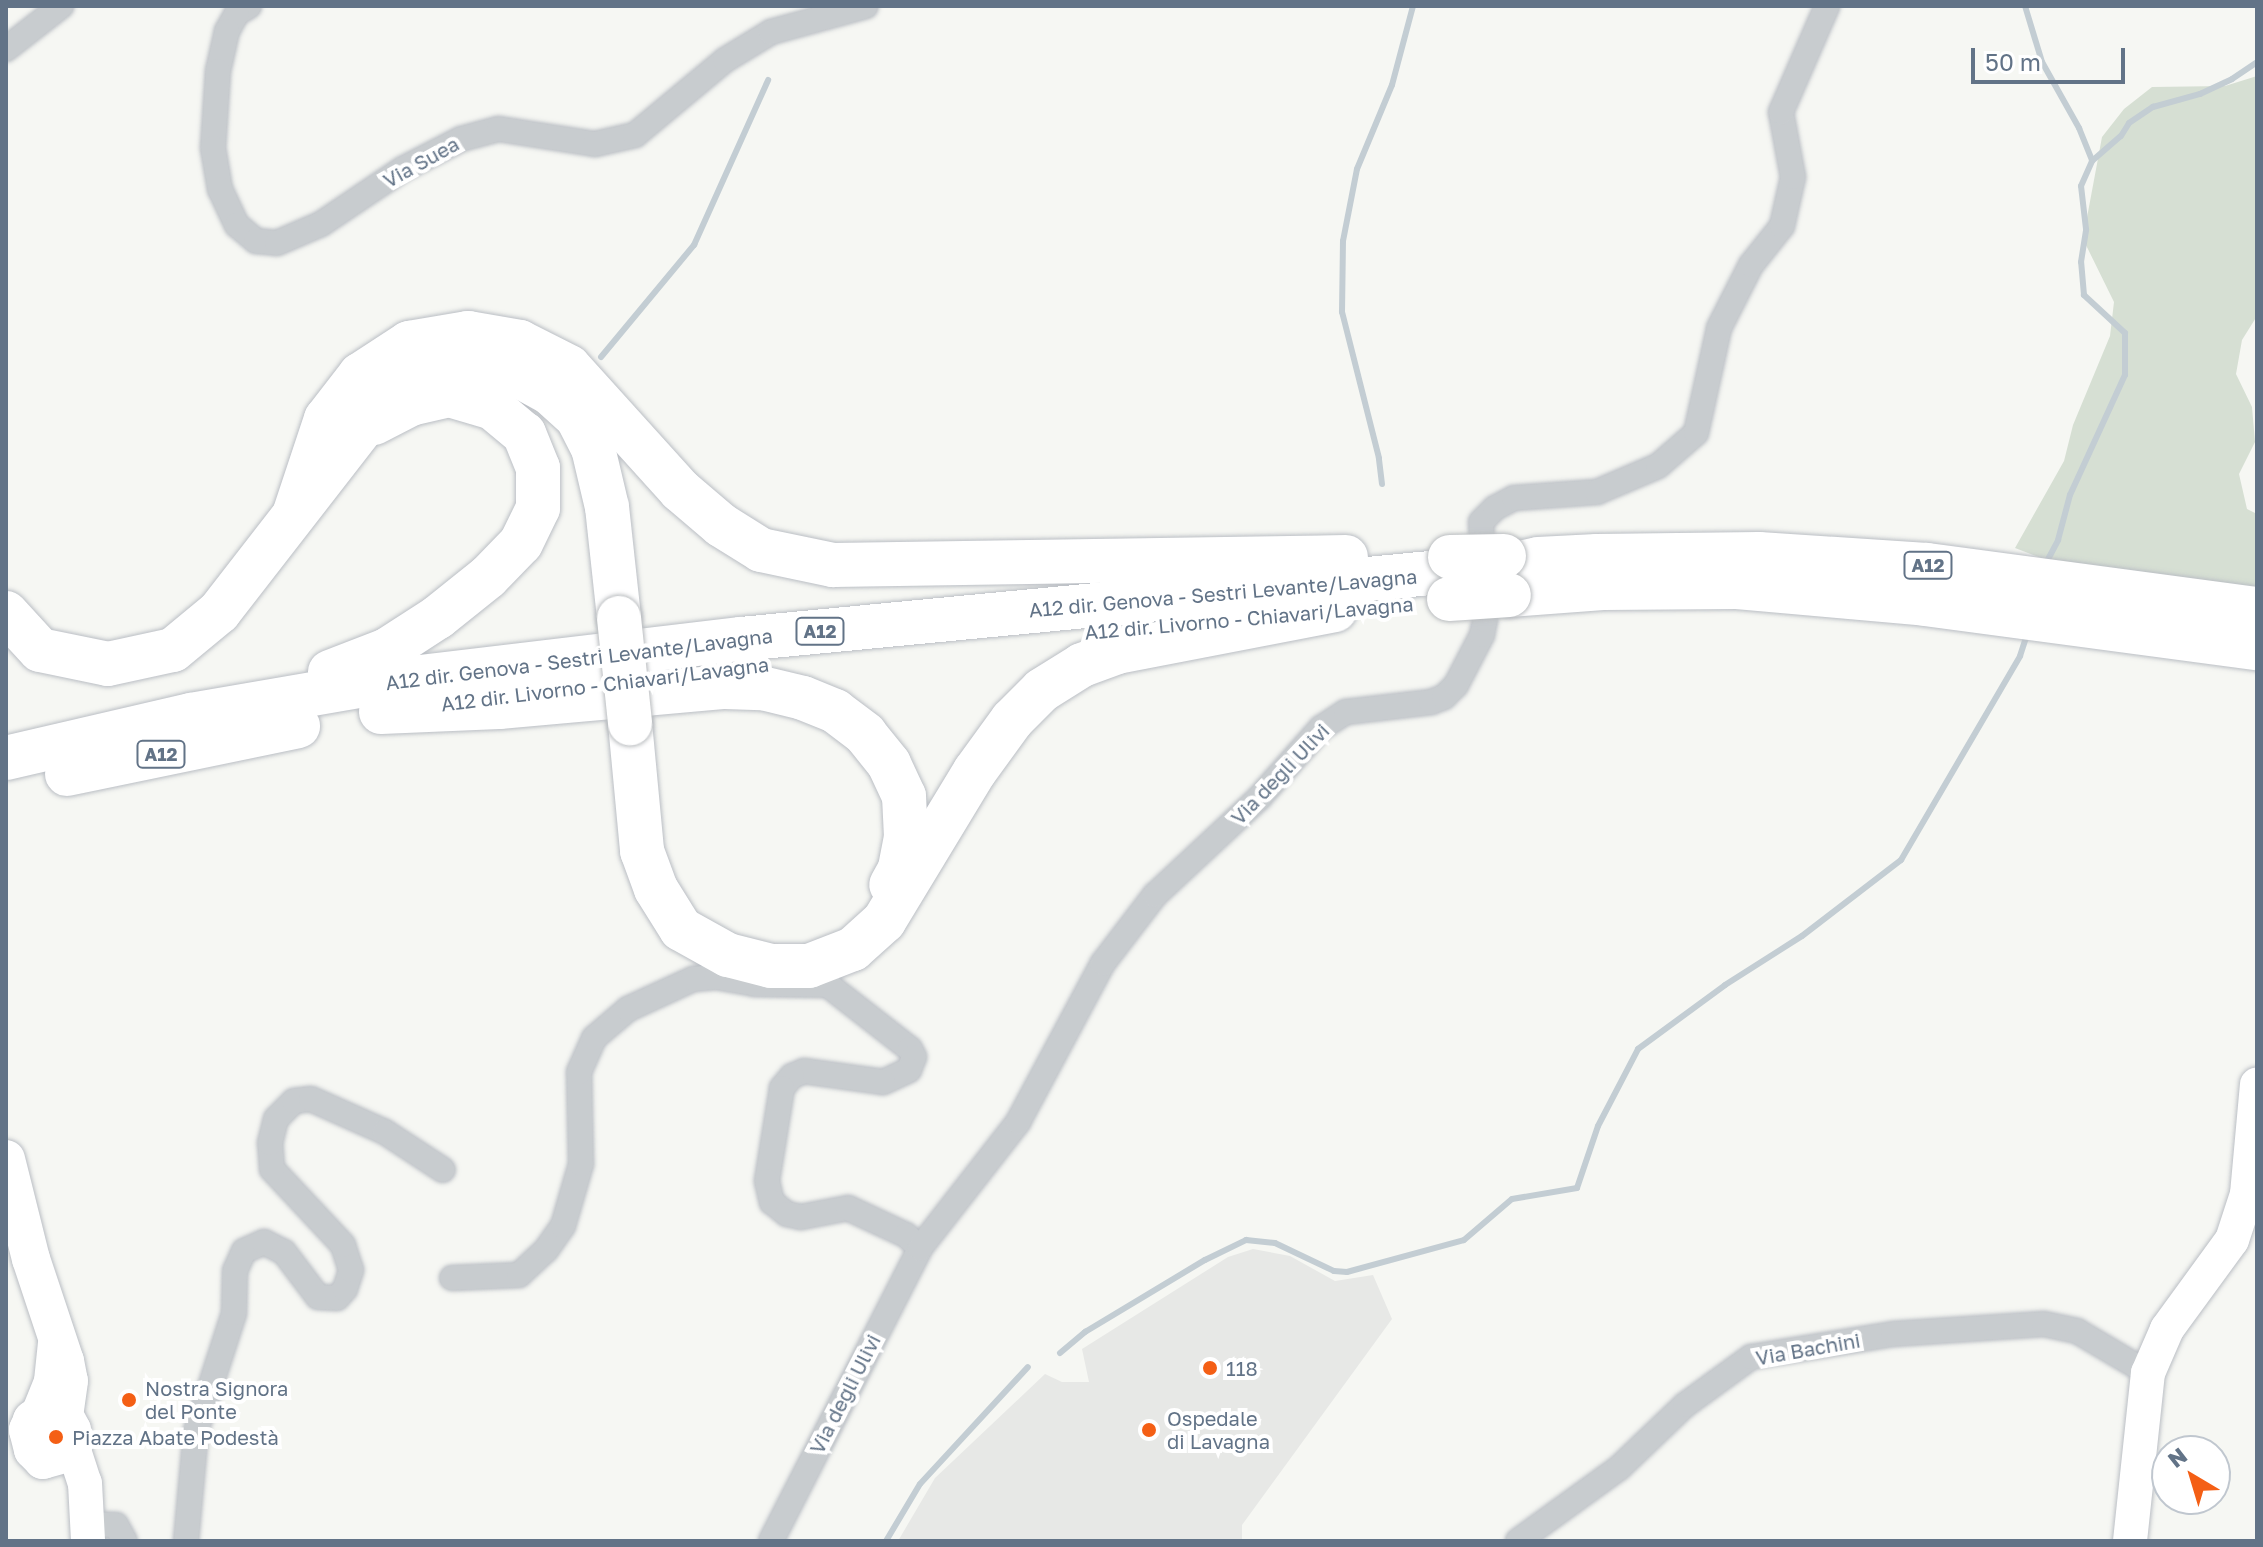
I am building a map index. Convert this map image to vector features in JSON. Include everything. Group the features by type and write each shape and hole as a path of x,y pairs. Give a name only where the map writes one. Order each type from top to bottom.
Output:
{"highway":[{"path":"295,512 326,419 360,375 409,343 468,333 520,342 569,367 680,490 721,525 761,550 833,565 1450,576"},
{"path":"6,613 40,650 108,664 173,650 219,612 361,429 389,386 435,363 467,360 508,370 550,393 577,417 593,448 607,507 642,851 656,889 681,929 728,955 771,966 809,966 853,949 884,921 975,771 1012,720 1042,690 1082,665 1117,652 1335,610"},
{"path":"200,714 387,650 488,577 521,543 538,508 538,468 524,434 493,408 449,395 411,404 361,429"},
{"name":"A12","path":"1600,572 1759,554 1927,565 2257,609"},
{"name":"A12","path":"1450,576 1514,569 1600,572 1926,604 2257,648"},
{"name":"A12 dir. Genova - Sestri Levante/Lavagna","path":"200,714 387,681 741,639 1450,576"},
{"name":"A12 dir. Livorno - Chiavari/Lavagna","path":"6,787 316,722 381,712 640,677 1335,610 1450,576"},
{"path":"381,712 499,707 725,687 762,688 803,698 835,711 865,734 889,764 904,796 906,837 900,869 873,916 839,943 771,966"},
{"name":"A12","path":"6,758 200,714"}],"main road":[{"path":"6,1159 21,1223 69,1381 38,1437"}],"street":[{"path":"6,49 61,6"},
{"name":"Via Suea","path":"249,6 237,13 227,31 218,71 213,148 220,189 237,225 256,241 277,243 321,224 403,169 461,139 499,129 595,144 635,135 725,60 771,32 866,6"},
{"name":"Via degli Ulivi","path":"771,1541 920,1248 1018,1122 1103,963 1155,895 1259,798 1321,728 1346,712 1431,702 1444,697 1456,685 1482,635 1485,620 1481,522 1495,508 1514,498 1597,492 1658,466 1696,433 1719,328 1751,265 1782,226 1793,177 1781,112 1827,6"},
{"path":"452,1278 519,1275 546,1250 563,1226 581,1164 579,1072 594,1038 628,1009 693,979 716,977 754,984 828,985 910,1049 914,1057 909,1070 883,1082 804,1071 792,1076 782,1088 767,1181 772,1202 787,1214 801,1217 828,1209 848,1208 906,1235 920,1248"},
{"path":"2130,1541 2148,1373 2167,1329 2232,1240 2247,1194 2257,1084"},
{"path":"186,1541 196,1431 234,1313 235,1271 244,1251 264,1242 284,1252 318,1297 337,1298 345,1289 351,1270 343,1245 272,1169 270,1143 276,1119 294,1101 311,1099 385,1132 443,1170"},
{"name":"Via Bachini","path":"1518,1541 1619,1468 1685,1405 1751,1357 1893,1334 2044,1324 2077,1331 2148,1373"},
{"path":"38,1437 85,1483 87,1526 116,1525 125,1541"}],"shaded area":[{"path":"2257,76 2257,316 2242,340 2236,374 2252,407 2255,442 2239,474 2247,509 2257,514 2257,586 2234,588 2063,566 2015,548 2064,461 2073,425 2110,336 2114,302 2083,239 2102,137 2124,109 2152,87 2225,86"},
{"name":"Ospedale di Lavagna","path":"1253,1249 1290,1256 1335,1281 1373,1275 1392,1319 1242,1525 1242,1541 898,1541 935,1478 1045,1374 1062,1382 1089,1382 1082,1349 1228,1257"}],"waterway":[{"path":"1382,484 1379,458 1342,312 1343,241 1357,169 1392,85 1413,6"},
{"path":"2025,6 2042,62 2079,128 2092,161"},
{"path":"2046,563 2058,540 2070,495 2125,375 2125,333 2084,295 2081,262 2086,229 2081,186 2092,161 2121,136 2129,123 2153,107 2200,94 2232,79 2257,62"},
{"path":"601,357 694,245 768,80"},
{"path":"1060,1353 1085,1332 1205,1260 1246,1240 1275,1243 1334,1271 1347,1272 1464,1240 1512,1199 1577,1188 1598,1126 1638,1049 1725,985 1802,936 1901,860 2020,656 2028,632"},
{"path":"886,1541 920,1484 1028,1367"}],"place":[{"name":"118","path":"1210,1368"},
{"name":"Nostra Signora del Ponte","path":"129,1400"},
{"name":"Ospedale di Lavagna","path":"1149,1430"},
{"name":"Piazza Abate Podestà","path":"56,1437"}]}
